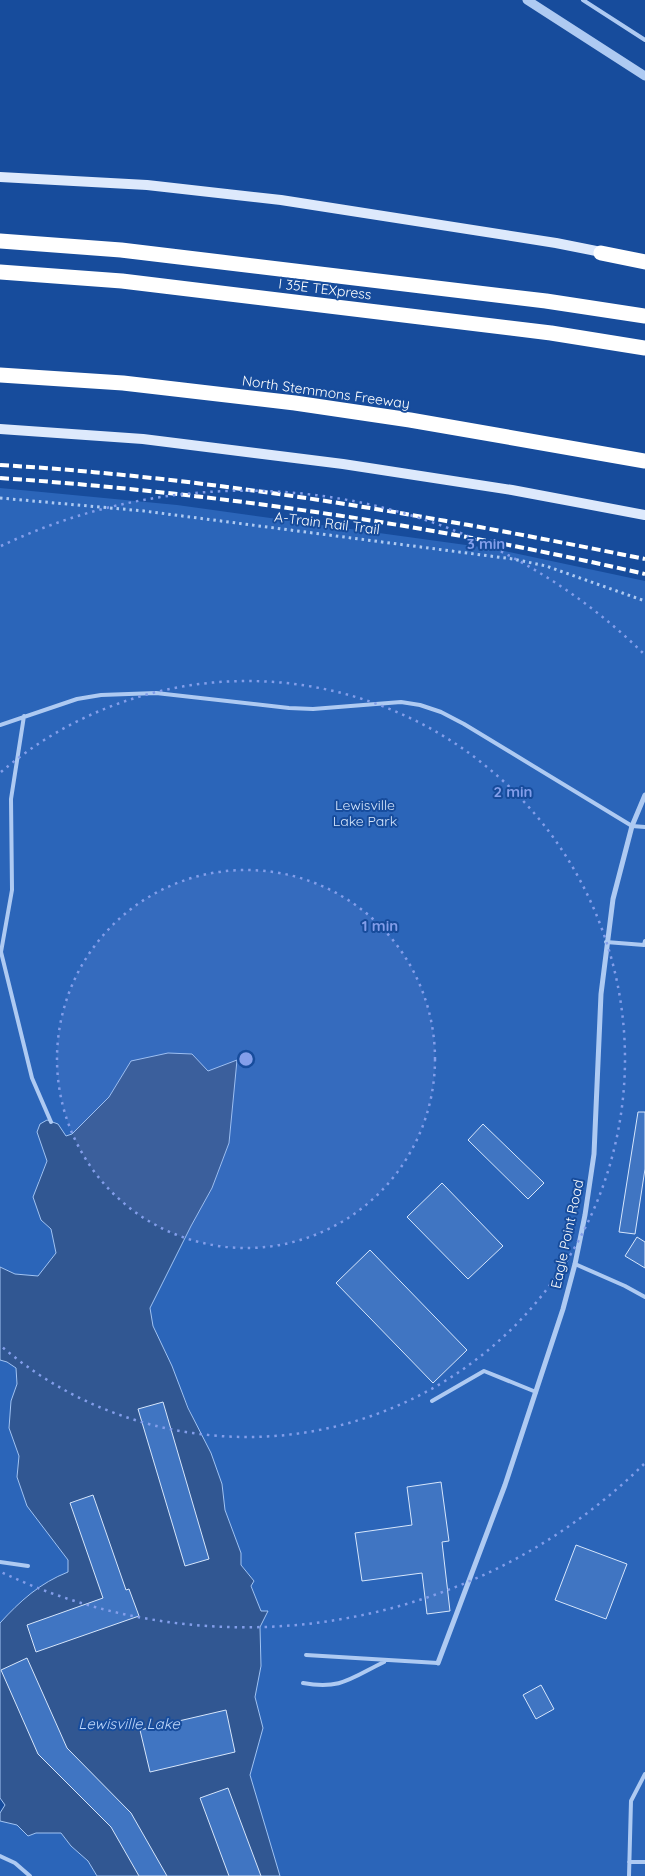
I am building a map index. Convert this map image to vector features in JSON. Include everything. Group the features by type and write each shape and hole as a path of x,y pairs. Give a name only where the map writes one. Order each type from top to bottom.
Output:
{"highway":[{"path":"0,241 131,251 546,301 645,316"},
{"path":"602,252 645,261"},
{"name":"I 35E TEXpress","path":"0,272 122,280 551,333 645,348"},
{"name":"North Stemmons Freeway","path":"0,375 123,383 295,403 645,461"}],"main road":[{"path":"0,177 147,185 281,200 602,252"},
{"path":"0,429 143,439 343,464 512,490 645,515"}],"street":[{"path":"527,0 645,76"},
{"name":"Eagle Point Road","path":"438,1663 505,1485 563,1309 575,1264 585,1216 594,1154 601,994 606,942 613,898 632,826 645,794"}],"lane":[{"path":"583,0 645,40"},
{"path":"0,725 77,699 128,693 164,694 313,709 401,702 441,712 632,826 645,827"},
{"path":"24,716 11,799 12,890 1,952 32,1078 51,1122"},
{"path":"606,942 644,945 645,941"},
{"path":"575,1264 645,1297"},
{"path":"432,1401 484,1371 536,1392"},
{"path":"0,1562 28,1566"},
{"path":"306,1655 438,1663"},
{"path":"302,1683 316,1686 341,1684 386,1661"},
{"path":"629,1876 631,1801 645,1774"},
{"path":"0,1856 14,1863 30,1876"},
{"path":"629,1862 645,1862"}],"path":[{"name":"A-Train Rail Trail","path":"0,498 144,511 513,559 546,566 645,601"}],"green space":[{"name":"Lewisville Lake Park","path":"0,488 177,505 495,549 645,581 645,1876 280,1876 250,1775 263,1728 255,1697 261,1666 260,1627 267,1611 261,1611 251,1585 254,1581 241,1565 241,1553 225,1510 222,1484 153,1326 150,1308 212,1188 229,1143 232,1104 208,1071 131,1061 109,1097 72,1135 66,1136 58,1124 47,1120 37,1132 47,1161 38,1182 41,1220 51,1229 56,1253 38,1276 15,1274 0,1267"},
{"path":"0,1360 16,1368 17,1384 11,1401 9,1428 19,1456 17,1477 27,1506 68,1560 68,1572 31,1593 0,1623"},
{"path":"0,1821 17,1825 28,1836 36,1833 61,1833 71,1846 88,1861 97,1876 0,1876"}],"water":[{"name":"Lewisville Lake","path":"168,1053 192,1054 208,1071 237,1060 229,1143 212,1188 150,1308 153,1326 172,1366 188,1408 211,1453 222,1484 225,1510 241,1553 241,1565 254,1581 251,1586 261,1611 268,1611 260,1627 261,1666 255,1697 263,1728 250,1775 280,1876 97,1876 88,1861 71,1846 61,1833 36,1833 28,1836 17,1825 0,1821 0,1813 5,1805 0,1798 0,1623 31,1593 68,1572 68,1560 27,1506 17,1477 19,1456 9,1428 11,1401 17,1384 16,1368 0,1360 0,1267 15,1274 38,1276 56,1253 51,1229 41,1220 33,1197 47,1161 37,1132 40,1124 47,1120 58,1124 66,1136 72,1134 109,1097 131,1061"}],"building":[{"path":"638,1112 645,1112 645,1169 635,1234 619,1232"},
{"path":"483,1124 544,1183 528,1199 468,1140"},
{"path":"442,1183 503,1246 468,1279 407,1217"},
{"path":"637,1237 645,1242 645,1268 625,1256"},
{"path":"370,1250 467,1350 433,1383 336,1283"},
{"path":"163,1402 209,1559 185,1566 138,1409"},
{"path":"441,1482 449,1541 442,1542 450,1611 427,1614 422,1573 362,1581 355,1533 412,1525 407,1487"},
{"path":"93,1495 126,1590 129,1589 139,1616 36,1652 27,1625 103,1598 70,1503"},
{"path":"576,1545 627,1564 606,1619 555,1600"},
{"path":"27,1658 67,1748 131,1813 167,1876 139,1876 111,1827 38,1754 1,1670"},
{"path":"541,1685 554,1709 536,1719 523,1695"},
{"path":"226,1710 235,1752 150,1772 140,1730"},
{"path":"228,1788 261,1876 229,1876 200,1798"}],"railway":[{"path":"0,465 81,471 243,489 405,514 645,559"},
{"path":"0,478 162,492 324,513 485,540 645,574"}]}
